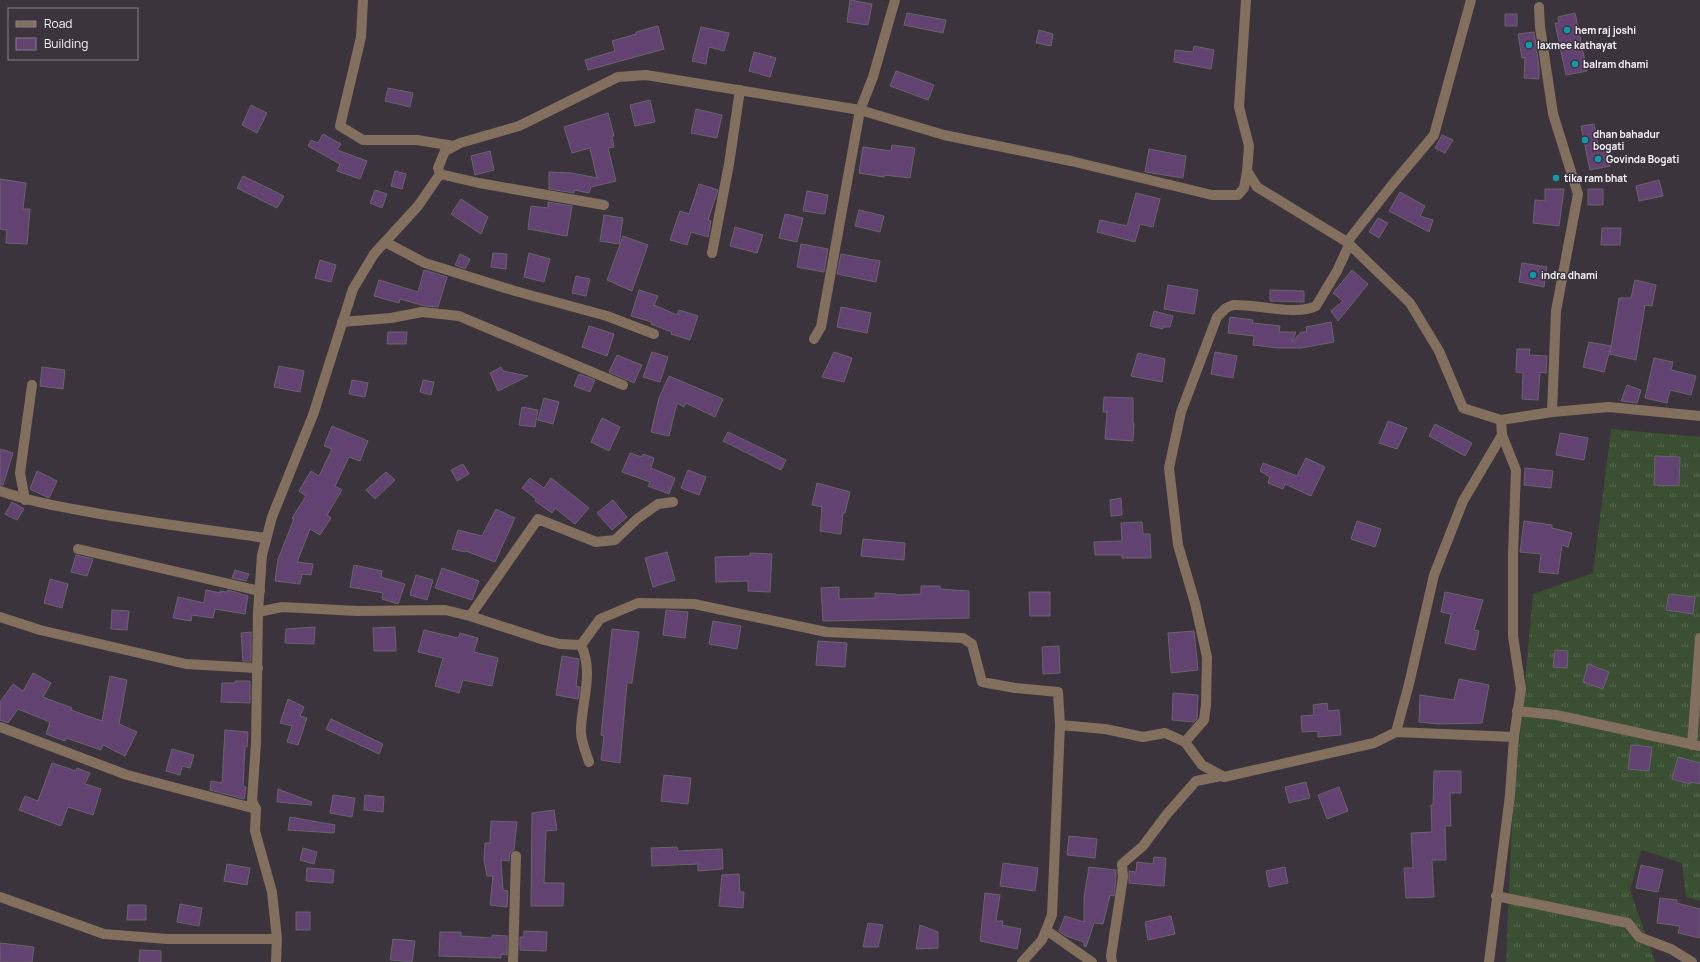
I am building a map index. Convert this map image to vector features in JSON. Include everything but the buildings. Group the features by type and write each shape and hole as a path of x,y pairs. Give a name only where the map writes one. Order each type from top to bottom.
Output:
{"street":[{"path":"363,0 361,37 340,126 363,140 417,140 454,146"},
{"path":"814,339 821,327 860,110 873,77 895,0"},
{"path":"440,174 438,168 445,152 454,146 518,126 618,77 646,75 860,110 944,135 1087,165 1212,195 1238,195 1244,188 1249,146 1239,107 1246,0"},
{"path":"1185,742 1204,720 1207,657 1195,603 1178,545 1168,468 1181,412 1217,317 1226,308 1233,305 1288,309 1312,308 1316,306 1337,271 1348,244 1392,185 1434,135 1471,0"},
{"path":"1539,7 1540,27 1553,114 1578,194 1556,310 1552,412"},
{"path":"712,253 729,164 740,90"},
{"path":"1247,171 1257,187 1348,244 1410,303 1440,351 1463,408 1501,420 1552,412 1609,407 1700,416"},
{"path":"440,174 479,183 604,205"},
{"path":"276,962 277,939 272,892 255,831 256,809 252,801 258,668 258,612 262,555 272,518 313,415 353,288 374,254 418,206 440,174"},
{"path":"385,242 425,263 515,291 607,316 654,334"},
{"path":"342,322 391,318 422,312 459,316 623,385"},
{"path":"25,500 20,473 32,385"},
{"path":"1489,962 1496,896 1510,795 1514,737 1521,689 1513,636 1513,554 1516,470 1502,435 1501,420"},
{"path":"1396,732 1409,684 1434,575 1463,501 1502,435"},
{"path":"0,491 25,500 119,517 266,538"},
{"path":"470,616 538,519 596,542 615,540 637,519 658,504 673,502"},
{"path":"78,549 260,591"},
{"path":"580,645 600,619 638,603 694,604 826,632 962,638 972,644 982,682 1015,688 1058,692 1060,724 1052,915 1042,940 1022,962"},
{"path":"258,612 282,607 357,611 445,610 470,616 544,640 560,644 580,645"},
{"path":"0,617 40,630 186,664 258,668"},
{"path":"1517,711 1556,715 1696,745 1700,638"},
{"path":"580,645 585,654 588,669 581,731 589,762"},
{"path":"1060,724 1105,729 1143,737 1165,733 1185,742 1202,765 1224,778 1374,742 1396,732 1514,737"},
{"path":"0,727 127,775 256,809"},
{"path":"1112,962 1111,956 1123,877 1122,864 1143,846 1167,814 1196,781 1221,776"},
{"path":"513,962 516,856"},
{"path":"1496,896 1628,923 1639,937 1671,949 1692,962"},
{"path":"0,897 104,934 167,939 277,939"},
{"path":"1046,930 1092,962"}],"green space":[{"path":"1611,429 1700,437 1700,901 1686,897 1682,863 1641,850 1630,890 1655,962 1506,962 1512,822 1533,594 1593,573"}],"place":[{"name":"hem raj joshi","path":"1567,30"},
{"name":"laxmee kathayat","path":"1529,45"},
{"name":"balram dhami","path":"1575,64"},
{"name":"dhan bahadur bogati","path":"1585,140"},
{"name":"Govinda Bogati","path":"1598,159"},
{"name":"tika ram bhat","path":"1556,178"},
{"name":"indra dhami","path":"1533,275"}]}
